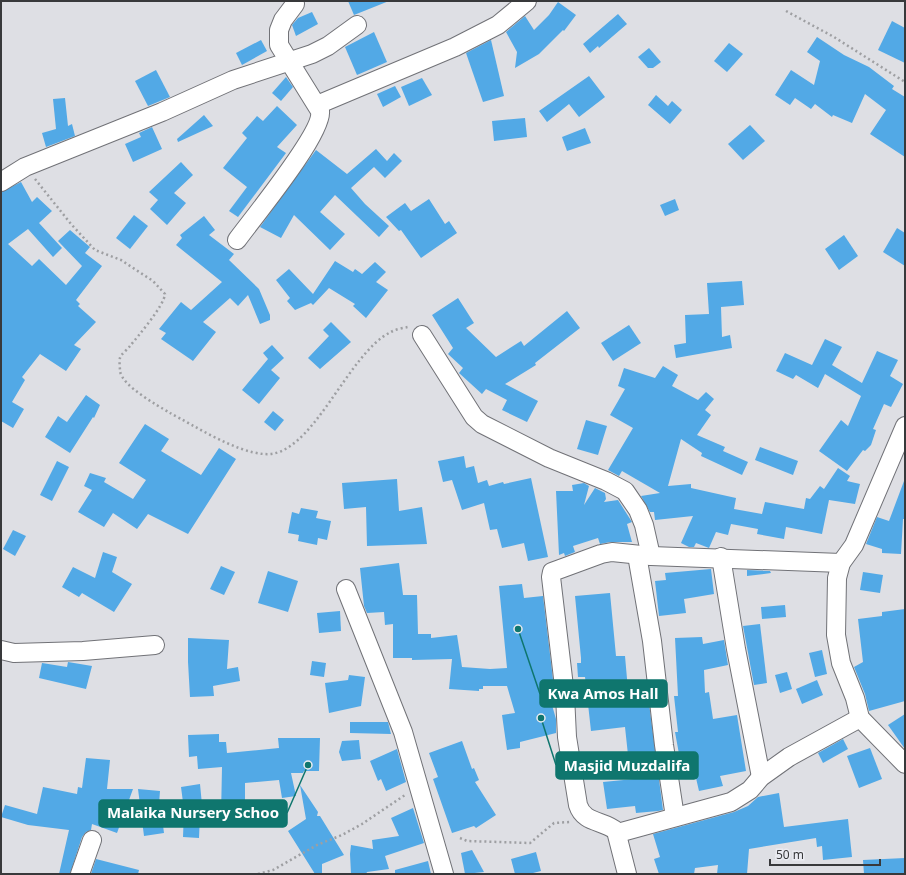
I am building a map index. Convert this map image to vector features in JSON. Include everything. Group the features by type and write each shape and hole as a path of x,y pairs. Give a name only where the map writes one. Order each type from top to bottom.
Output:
{"street":[{"path":"317,105 455,48 498,25 527,1"},
{"path":"237,240 297,160 316,130 321,114 317,105 279,45 279,30 283,20 295,4"},
{"path":"1,182 24,167 162,112 233,80 312,54 328,46 357,25"},
{"path":"422,335 474,417 550,458 606,480 625,491 638,510 644,525 644,555 652,641 664,745 675,817"},
{"path":"905,426 854,545 842,563 837,578 836,635 842,663 855,698 860,718 905,764"},
{"path":"627,874 618,833 611,827 586,818 578,805 567,737 565,695 551,575 554,571 601,554 620,552 644,555 842,563"},
{"path":"721,557 736,649 748,703 761,777"},
{"path":"346,590 403,732 444,874"},
{"path":"1,650 14,653 83,652 155,645"},
{"path":"618,833 731,802 750,790 761,777 789,757 860,718"},
{"path":"80,874 92,840"}],"path":[{"path":"786,11 834,37 905,82"},
{"path":"24,167 93,248 98,252 121,260 153,281 165,294 146,326 120,358 120,372 130,386 162,408 206,432 250,452 265,454 281,453 294,444 310,427 358,362 378,341 390,332 409,327 416,329 422,335"},
{"path":"258,874 273,870 317,845 342,836 418,786"},
{"path":"460,838 467,841 530,843 556,822 586,818"}],"building":[{"path":"348,1 389,1 354,15"},
{"path":"558,2 576,15 564,31 563,30 539,54 515,68 517,52 506,32 525,16 534,30 549,15"},
{"path":"312,12 318,24 296,36 292,25 298,18"},
{"path":"618,14 627,24 599,48 598,46 590,53 583,44"},
{"path":"892,21 905,28 905,63 878,50"},
{"path":"374,32 387,62 357,75 345,47"},
{"path":"817,37 844,55 869,67 894,86 892,89 905,97 905,157 870,134 886,110 865,94 852,123 833,115 832,117 815,104 811,109 795,98 790,105 775,95 791,70 814,85 820,61 807,52"},
{"path":"261,40 267,51 242,65 236,53"},
{"path":"491,40 504,96 483,102 466,53"},
{"path":"729,43 743,54 727,72 714,61"},
{"path":"649,48 661,62 653,68 648,68 638,57"},
{"path":"156,70 170,97 148,106 135,81"},
{"path":"589,76 605,97 579,117 569,104 547,122 539,111"},
{"path":"286,77 293,87 281,101 272,93"},
{"path":"422,78 432,95 409,106 401,87"},
{"path":"395,86 401,97 383,107 377,94"},
{"path":"656,95 668,106 672,101 682,110 670,124 648,105"},
{"path":"65,98 68,126 72,124 75,136 46,147 42,133 56,129 53,99"},
{"path":"277,106 297,125 277,147 286,153 238,217 229,211 247,187 223,168 247,138 242,133 257,116 263,121"},
{"path":"204,115 213,126 178,142 177,139"},
{"path":"525,118 527,137 494,141 492,121"},
{"path":"750,125 765,141 743,160 728,144"},
{"path":"152,127 162,149 133,162 125,144 141,137 139,133"},
{"path":"585,128 591,143 567,151 562,137"},
{"path":"376,149 387,161 394,153 402,161 385,178 374,167 351,188 365,204 389,226 379,237 335,195 320,212 345,234 330,250 294,215 281,238 260,227 316,150 347,174"},
{"path":"181,162 193,175 174,193 186,203 167,225 150,209 158,200 149,192"},
{"path":"21,182 32,202 37,197 52,211 39,223 62,248 53,257 28,229 8,244 32,266 39,259 66,285 82,266 58,241 70,230 90,247 85,253 102,266 76,300 80,304 78,306 96,322 74,345 81,349 66,371 40,354 22,377 25,380 12,402 24,409 13,428 1,421 1,192"},
{"path":"429,199 445,224 449,221 457,233 421,258 401,230 399,231 386,217 405,203 411,211"},
{"path":"675,199 679,210 665,216 660,205"},
{"path":"134,215 148,226 130,249 116,238"},
{"path":"204,216 215,230 209,235 234,254 229,260 259,289 270,315 270,320 260,324 248,295 238,306 230,298 203,322 216,332 193,361 161,339 166,333 159,329 181,302 191,310 222,282 176,245 182,238 180,235"},
{"path":"897,228 905,233 905,266 883,252"},
{"path":"844,235 858,256 839,270 825,249"},
{"path":"335,261 353,272 355,269 362,274 375,262 386,272 376,282 388,290 366,318 353,306 355,304 329,288 313,305 311,303 295,310 287,301 290,298 276,280 289,269 313,294"},
{"path":"742,281 744,305 721,307 722,337 730,335 732,348 676,358 674,345 686,343 685,315 709,314 707,283"},
{"path":"458,298 474,323 466,328 496,357 521,341 524,346 567,311 580,328 535,363 536,365 505,384 538,401 527,422 502,410 507,400 486,389 482,394 459,373 463,368 448,354 453,348 432,315"},
{"path":"331,322 351,342 320,369 308,358 329,336 323,330"},
{"path":"629,325 641,343 613,361 601,343"},
{"path":"825,339 842,347 832,365 862,383 877,351 898,360 890,376 903,384 891,407 884,404 873,429 876,430 871,445 865,451 863,450 847,471 819,451 841,420 848,426 861,396 825,374 818,388 796,375 793,379 776,371 785,353 812,365"},
{"path":"272,345 284,358 271,370 280,378 259,404 242,390 268,359 263,353"},
{"path":"663,366 678,375 672,386 698,400 706,392 714,399 705,410 711,415 697,435 725,447 723,451 748,462 742,475 701,456 702,453 681,439 668,486 691,484 691,488 736,498 734,509 762,514 765,502 804,509 806,498 810,499 820,486 824,489 838,468 850,476 847,481 860,484 855,504 829,500 822,534 786,527 784,539 757,534 758,529 731,524 728,535 716,532 709,548 696,543 694,547 689,547 681,543 693,516 655,520 654,512 650,512 641,496 660,493 622,471 619,476 608,470 633,428 610,415 625,389 618,386 624,368 655,378"},
{"path":"86,395 100,405 94,418 93,417 70,453 45,437 58,416 67,422"},
{"path":"273,411 284,420 275,431 264,422"},
{"path":"586,420 607,426 598,455 577,449"},
{"path":"145,424 169,439 161,451 201,475 219,448 236,459 188,534 148,514 137,529 113,513 104,527 78,512 92,490 84,486 90,473 106,478 104,482 133,499 146,480 119,463"},
{"path":"760,447 798,461 793,475 755,460"},
{"path":"464,456 466,468 474,466 478,483 487,480 489,486 503,482 504,484 531,478 548,557 528,561 524,543 502,548 497,529 490,530 484,503 462,510 452,480 443,482 438,461"},
{"path":"57,461 69,467 52,501 40,495"},
{"path":"397,479 399,511 422,507 427,544 367,546 366,507 344,509 342,483"},
{"path":"904,481 905,519 903,519 901,554 882,553 882,549 866,544 877,517 889,521"},
{"path":"584,483 589,486 584,505 595,488 605,493 606,499 604,502 618,500 632,522 627,524 632,542 610,542 600,544 598,538 573,546 575,552 565,556 564,553 559,555 556,491 573,491 572,485"},
{"path":"301,508 318,511 316,518 331,521 327,540 318,538 317,545 298,541 299,535 288,533 292,512 299,514"},
{"path":"13,530 26,536 15,556 3,549"},
{"path":"103,552 117,557 112,572 132,584 114,612 82,593 79,597 62,587 73,567 95,578"},
{"path":"399,563 403,595 417,595 418,634 431,634 431,638 457,635 462,667 490,669 507,668 499,586 522,584 524,598 543,596 555,696 550,698 556,719 556,733 520,742 520,748 507,750 502,715 515,713 507,686 483,686 483,689 479,689 479,691 449,689 452,659 412,660 412,658 393,658 393,624 385,625 384,612 367,613 364,606 360,568"},
{"path":"221,566 235,572 224,595 210,589"},
{"path":"711,569 714,594 684,599 686,613 659,616 655,581 666,580 665,573"},
{"path":"747,570 770,571 771,573 747,576"},
{"path":"268,571 298,581 288,612 258,603"},
{"path":"863,572 883,575 880,593 860,590"},
{"path":"610,593 616,656 625,656 628,690 647,688 663,810 636,813 635,806 607,809 603,782 634,779 631,755 628,755 625,727 591,731 585,677 578,677 577,663 581,663 581,658 575,596"},
{"path":"785,605 786,617 762,619 761,607"},
{"path":"905,609 905,701 869,711 865,694 854,667 863,662 858,619 882,616 882,612"},
{"path":"340,611 341,631 319,633 317,613"},
{"path":"760,624 767,683 754,685 743,626"},
{"path":"702,637 703,644 724,640 728,665 704,670 705,693 709,692 713,719 737,715 746,771 720,776 723,786 699,791 690,752 679,754 675,732 678,732 674,696 678,696 675,638"},
{"path":"188,638 229,640 227,669 238,667 240,681 213,686 214,696 190,697"},
{"path":"822,650 827,674 815,677 809,653"},
{"path":"312,661 326,663 324,677 310,675"},
{"path":"68,662 92,666 86,689 39,678 42,663 67,667"},
{"path":"787,672 792,689 780,693 775,675"},
{"path":"349,675 365,677 361,706 329,713 325,683 348,680"},
{"path":"817,680 823,695 802,704 796,689"},
{"path":"905,714 905,749 888,725"},
{"path":"350,722 388,722 391,734 350,733"},
{"path":"219,734 219,742 226,742 227,753 279,748 278,738 320,738 319,771 291,773 296,796 282,798 279,780 245,783 245,816 221,816 222,767 198,769 197,756 189,757 188,735"},
{"path":"843,739 848,749 823,763 818,753"},
{"path":"359,740 361,759 342,761 339,752 342,741"},
{"path":"462,741 472,769 474,768 479,780 475,782 496,815 476,828 474,826 452,833 433,779 438,777 429,753"},
{"path":"870,748 882,779 859,788 847,756"},
{"path":"397,749 406,782 386,791 381,779 378,781 370,761"},
{"path":"86,758 110,760 107,789 133,789 117,833 92,824 91,830 86,832 82,837 70,874 59,874 69,830 28,825 1,817 5,805 37,814 43,787 77,794 78,787 82,788"},
{"path":"200,784 203,815 200,815 199,838 183,837 184,810 181,787"},
{"path":"300,785 318,812 317,816 320,816 344,855 322,864 322,874 315,874 288,831 306,819"},
{"path":"138,789 160,791 158,818 162,818 164,833 144,836"},
{"path":"779,793 784,827 848,819 852,857 823,860 822,846 817,847 816,838 749,849 747,874 717,874 718,865 695,868 694,874 659,874 654,859 660,857 653,834 734,812 748,806 758,797"},
{"path":"413,808 424,843 385,856 389,869 367,872 366,874 351,874 351,845 373,849 372,840 399,836 391,818"},
{"path":"472,850 484,872 465,874 461,853"},
{"path":"536,852 541,871 529,874 515,874 511,859"},
{"path":"905,858 905,874 864,874 863,860"},
{"path":"96,859 139,870 138,874 91,874"},
{"path":"428,861 431,874 395,874 395,870"}],"place":[{"name":"Kwa Amos Hall","path":"518,629"},
{"name":"Masjid Muzdalifa","path":"541,718"},
{"name":"Malaika Nursery Schoo","path":"308,765"}]}
